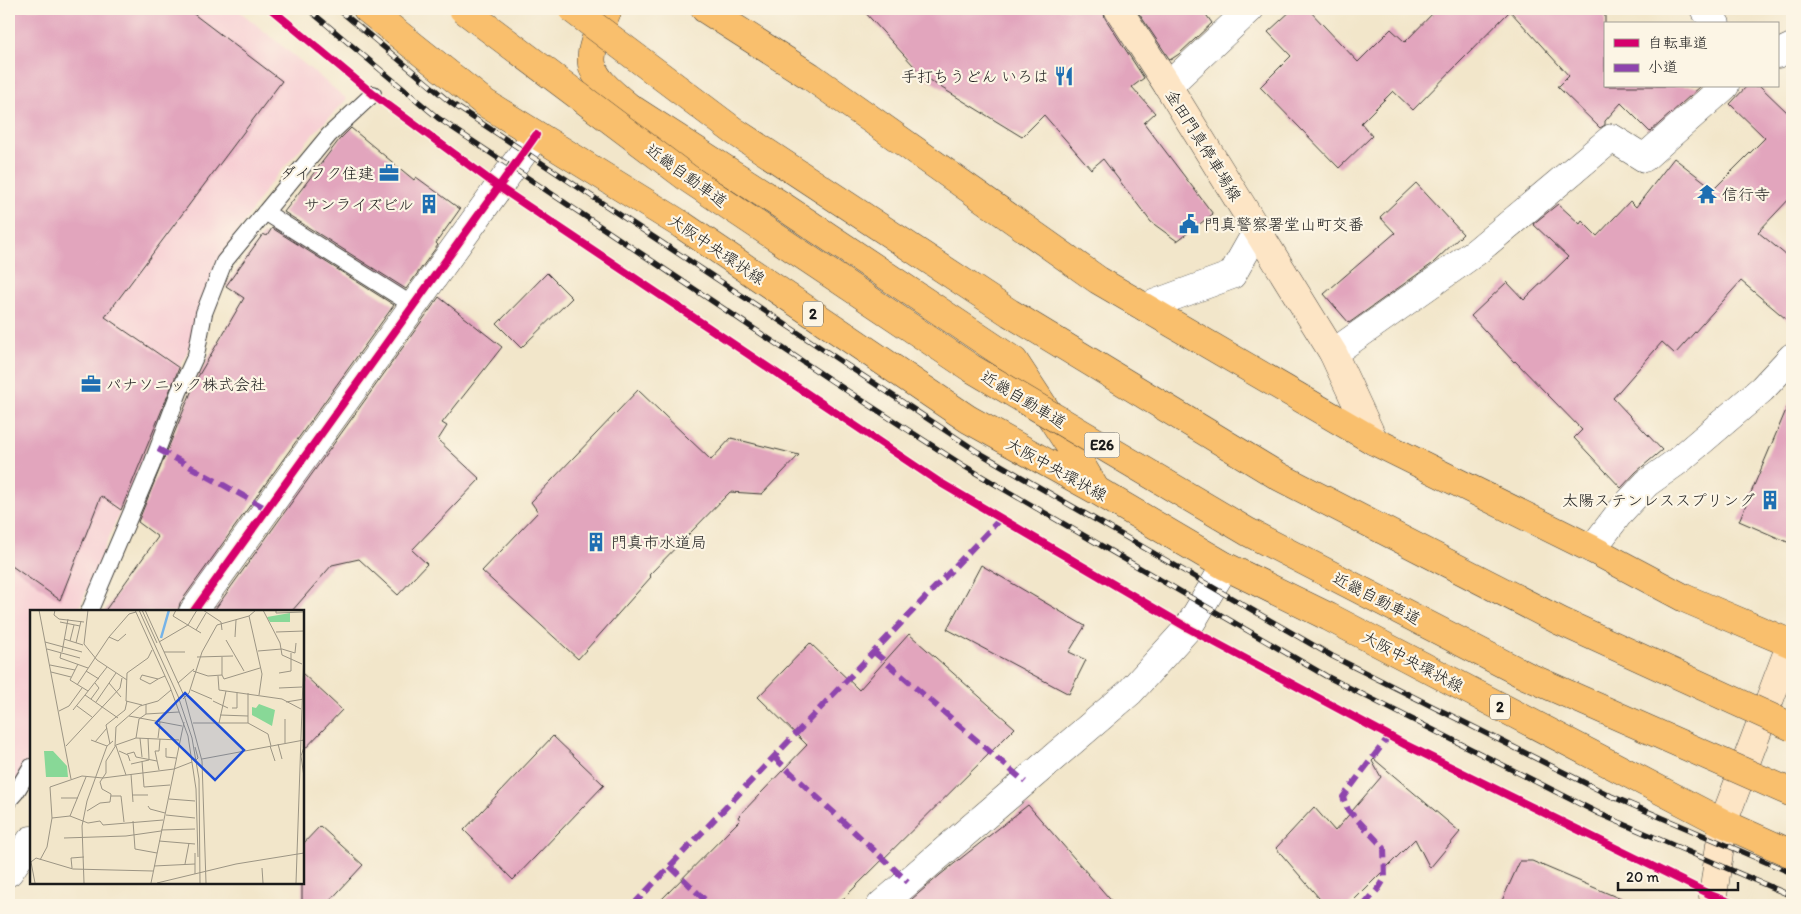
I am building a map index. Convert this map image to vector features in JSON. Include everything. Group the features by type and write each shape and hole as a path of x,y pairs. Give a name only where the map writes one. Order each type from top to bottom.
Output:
{"main road":[{"name":"大阪中央環状線","path":"366,9 485,102 682,225 968,419 1096,490 1225,566 1330,618 1722,823 1792,854"},
{"name":"近畿自動車道","path":"463,9 690,179 971,368 1248,532 1527,676 1792,793"},
{"path":"572,9 734,131 799,174 1010,313 1280,477 1560,621 1792,726"},
{"path":"608,9 594,42 590,58 593,70 608,90 629,106 792,212 1014,361 1075,454 1096,490"},
{"path":"705,9 810,76 1098,280 1374,441 1592,549 1684,598 1792,644 1722,823 1713,896 1716,905"},
{"name":"金田門真停車場線","path":"1118,9 1168,86 1333,353 1374,441"}],"street":[{"path":"1168,86 1250,9"},
{"path":"1704,9 1714,22"},
{"path":"1778,54 1792,47"},
{"path":"1333,353 1476,252 1612,138 1644,158 1723,88"},
{"path":"194,610 536,135"},
{"path":"1145,307 1232,275 1257,231"},
{"path":"1592,549 1621,511 1647,483 1678,461 1748,401 1792,357"},
{"path":"881,905 1130,692 1188,628 1225,566"},
{"path":"9,872 30,841"}],"lane":[{"path":"90,610 196,355 204,313 224,262 330,135 374,94"},
{"path":"264,212 414,306"},
{"path":"9,800 30,769"}],"shaded area":[{"name":"パナソニック株式会社","path":"9,9 237,9 347,99 314,133 268,186 214,268 188,350 78,610 30,610 30,762 9,793"}],"building":[{"name":"パナソニック株式会社","path":"9,9 187,9 282,81 105,317 179,368 121,510 101,496 60,600 9,564"},
{"path":"862,9 1103,9 1105,18 1144,78 1132,87 1155,113 1144,123 1213,214 1177,241 1151,222 1103,159 1091,169 1044,115 1022,137 924,77"},
{"path":"1136,9 1202,9 1212,23 1170,60"},
{"path":"1293,9 1308,9 1358,62 1391,29 1405,42 1437,9 1605,9 1604,88 1699,88 1650,132 1621,103 1605,121 1605,125 1600,128 1557,86 1569,76 1510,11 1413,110 1393,91 1361,123 1372,136 1339,168 1260,87 1291,56 1268,32"},
{"path":"1745,88 1762,88 1789,114 1792,110 1792,196 1758,232 1792,260 1792,324 1741,281 1675,354 1662,342 1613,398 1662,450 1636,472 1621,488 1574,438 1582,430 1471,316 1507,282 1524,300 1568,257 1533,224 1558,204 1580,224 1582,221 1597,236 1630,201 1636,207 1674,158 1714,189 1765,138 1730,104"},
{"path":"351,128 414,180 416,177 460,209 436,243 438,245 406,289 284,212 339,140"},
{"path":"1416,183 1463,234 1432,264 1349,323 1324,294 1395,233 1380,217"},
{"path":"272,228 394,305 180,603 178,610 105,610 158,537 138,522 196,380 244,298 226,286 263,234 267,236"},
{"path":"547,273 572,298 521,348 497,324"},
{"path":"439,297 502,347 442,423 447,426 438,440 480,479 412,550 427,564 398,595 359,559 332,565 293,610 214,610"},
{"name":"門真市水道局","path":"638,390 711,460 731,438 799,455 762,494 730,492 649,575 651,577 578,659 482,571 538,512 531,502"},
{"name":"太陽ステンレススプリング","path":"1792,396 1792,544 1739,521"},
{"path":"981,565 1085,626 1069,652 1086,660 1069,694 947,629"},
{"path":"909,634 1015,728 837,905 656,905 740,820 738,817 807,745 758,697 810,643 859,690"},
{"path":"304,675 342,710 304,750"},
{"path":"553,736 604,785 513,880 464,830"},
{"path":"1374,759 1460,832 1430,868 1415,839 1349,905 1325,905 1276,848 1314,807 1335,831 1381,777 1372,761"},
{"path":"1028,805 1115,905 905,905 940,875"},
{"path":"320,826 363,865 326,905 302,905 304,843"},
{"path":"1520,861 1532,861 1635,905 1500,905"}],"railway":[{"path":"308,9 438,118 832,381 964,466 1326,676 1600,814 1792,896"},
{"path":"338,9 451,103 978,452 1332,656 1611,796 1792,873"}],"marked path":[{"path":"158,449 267,509"},
{"path":"633,905 1001,518"},
{"path":"874,652 1025,782"},
{"path":"1364,905 1385,878 1384,848 1348,810 1343,797 1389,736"},
{"path":"774,757 908,882"},
{"path":"670,866 710,905"}],"cycle path":[{"path":"271,9 373,94 499,187 939,482 1188,628 1406,745 1713,896 1737,905"},
{"path":"194,610 536,135"}],"place":[{"name":"手打ちうどん いろは","path":"1064,76"},
{"name":"ダイフク住建","path":"389,173"},
{"name":"信行寺","path":"1707,194"},
{"name":"サンライズビル","path":"429,204"},
{"name":"門真警察署堂山町交番","path":"1189,224"},
{"name":"パナソニック株式会社","path":"91,384"},
{"name":"太陽ステンレススプリング","path":"1770,500"},
{"name":"門真市水道局","path":"596,542"}]}
